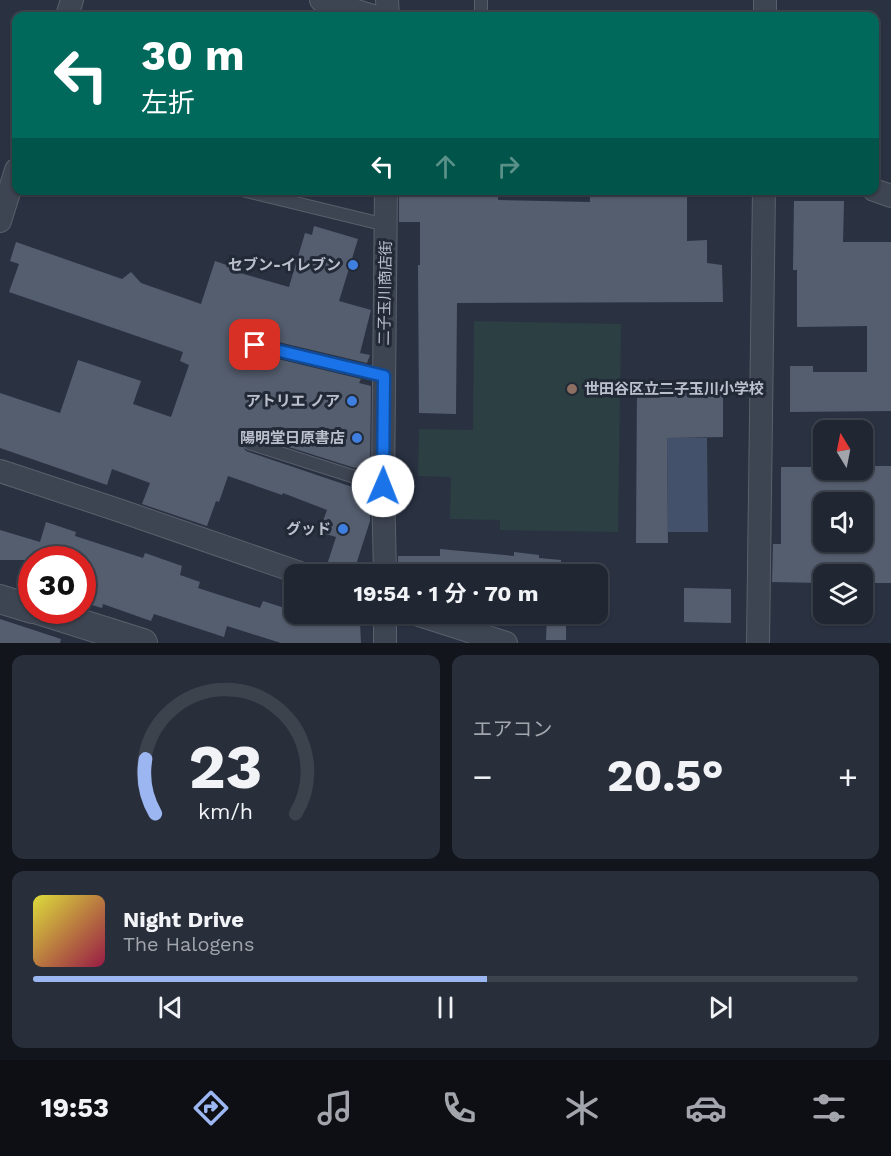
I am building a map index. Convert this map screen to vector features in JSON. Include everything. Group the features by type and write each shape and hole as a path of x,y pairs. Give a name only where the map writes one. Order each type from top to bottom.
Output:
{"street":[{"path":"321,0 360,12"},
{"path":"0,221 12,183"},
{"name":"二子玉川商店街","path":"385,564 383,486 386,195"},
{"path":"758,643 764,195"},
{"path":"0,471 284,567"},
{"path":"0,599 18,605"},
{"path":"82,624 142,643"},
{"path":"385,624 385,643"},
{"path":"447,624 506,643"}],"lane":[{"path":"263,195 386,225"},
{"path":"255,345 384,376"},
{"path":"249,443 383,486"}],"green space":[{"path":"474,321 621,324 618,532 500,530 500,520 450,519 451,477 418,476 419,429 473,430"}],"water":[{"path":"667,438 707,438 708,532 668,532"}],"building":[{"path":"399,195 498,196 498,200 590,202 590,195 687,195 687,241 707,240 707,263 722,265 723,302 457,303 456,414 419,413 420,222 399,222"},
{"path":"794,201 844,201 843,242 891,242 891,411 790,412 790,366 813,366 813,372 867,372 867,326 797,327 797,270 793,270"},
{"path":"314,226 358,239 339,301 371,310 360,353 370,355 367,363 257,337 249,339 247,347 253,353 361,379 359,383 371,386 370,463 355,468 251,435 243,437 241,444 246,451 370,493 370,521 356,564 327,564 336,537 319,532 327,510 283,493 282,495 228,476 207,526 142,504 150,483 112,469 107,485 0,448 0,393 60,413 78,360 141,381 133,404 171,417 189,365 180,361 183,352 9,292 19,264 10,261 16,242 122,279 131,272 141,283 201,304 215,261 241,270 240,273 289,287 305,233 312,235"},
{"path":"637,385 723,385 723,437 667,438 668,543 636,543"},
{"path":"873,466 891,466 891,583 873,583 873,564 813,564 813,583 772,582 773,544 781,544 781,467 813,467 813,480 873,480"},
{"path":"46,522 76,532 75,536 143,558 145,553 182,566 180,575 200,582 198,588 260,608 263,601 284,608 284,624 360,624 361,643 281,643 227,626 224,637 154,614 151,621 103,604 102,608 96,606 96,546 18,546 18,560 0,560 0,530 40,542"},
{"path":"440,549 514,556 514,552 561,560 561,564 398,564 398,556 440,556"},
{"path":"684,588 731,589 731,623 684,622"},
{"path":"0,619 61,639 60,643 0,643"},
{"path":"547,624 566,624 566,640 546,640"}],"place":[{"name":"セブン-イレブン","path":"353,265"},
{"name":"世田谷区立二子玉川小学校","path":"572,389"},
{"name":"アトリエ ノア","path":"352,401"},
{"name":"陽明堂日原書店","path":"357,438"},
{"name":"グッド","path":"343,529"}],"route":[{"path":"255,345 384,376 383,486"}]}
